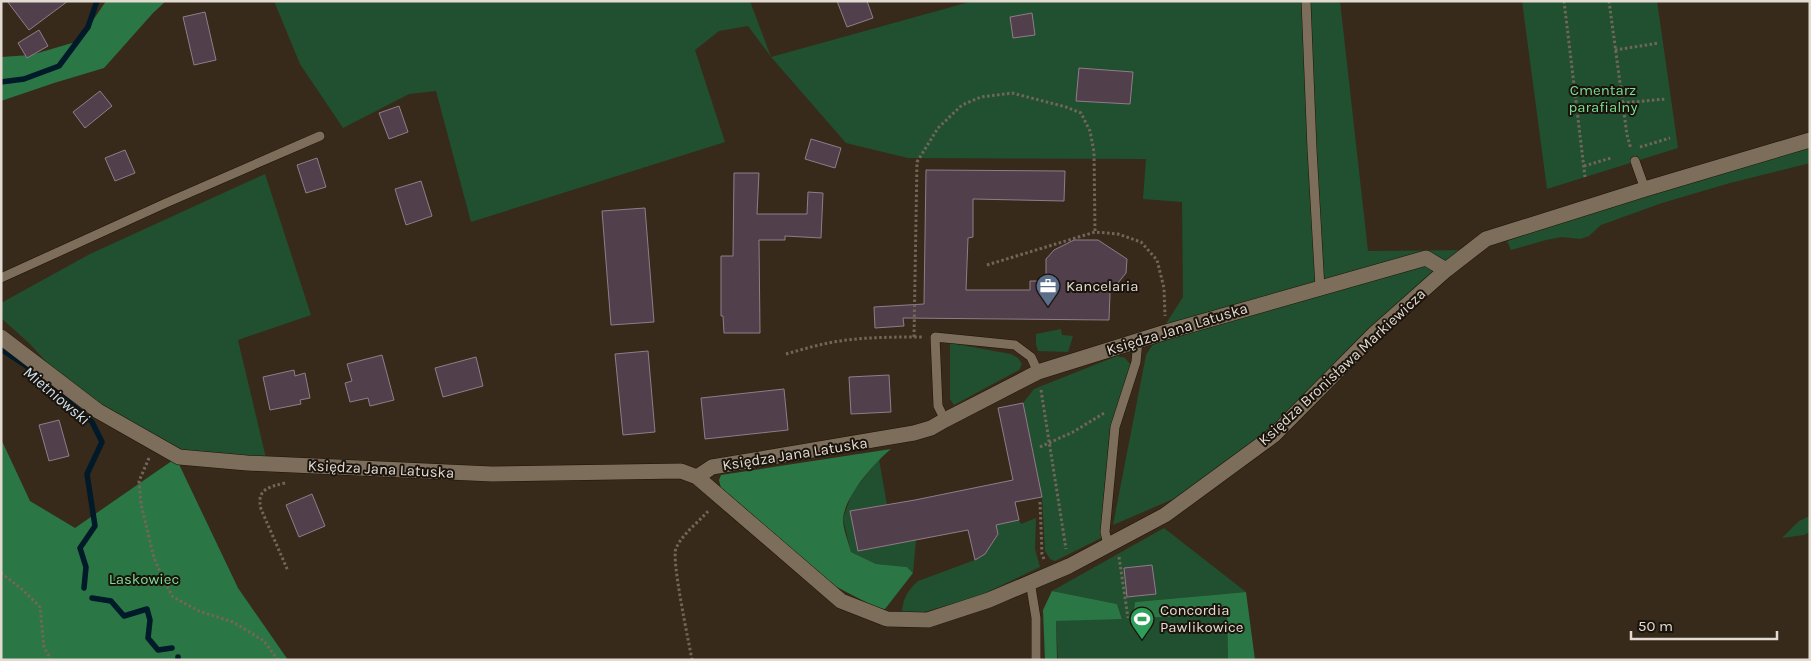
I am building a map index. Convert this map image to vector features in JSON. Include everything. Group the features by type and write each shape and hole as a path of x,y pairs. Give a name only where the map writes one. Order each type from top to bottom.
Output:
{"street":[{"name":"Księdza Bronisława Markiewicza","path":"697,477 841,601 887,619 928,620 989,600 1069,566 1165,516 1274,435 1375,333 1446,270 1486,239 1810,140"},
{"name":"Księdza Jana Latuska","path":"1,337 98,411 179,457 247,463 492,474 681,471 697,477 712,467 914,433 931,428 1038,372 1138,340 1426,258 1446,270"}],"lane":[{"path":"1306,1 1320,288"},
{"path":"1,278 320,136"},
{"path":"1635,161 1645,189"},
{"path":"945,420 938,406 935,337 1015,345 1031,357 1038,372"},
{"path":"1108,545 1105,532 1115,427 1136,362 1138,340"},
{"path":"1030,582 1036,618 1036,660"}],"path":[{"path":"1564,1 1585,177"},
{"path":"1609,1 1627,135 1635,161"},
{"path":"1615,50 1659,43"},
{"path":"914,337 917,162 938,128 962,105 981,96 1012,93 1066,107 1081,113 1090,131 1094,152 1094,232"},
{"path":"1622,103 1666,99"},
{"path":"1631,150 1670,138"},
{"path":"1584,166 1611,158"},
{"path":"987,265 1094,232 1118,234 1142,242 1157,260 1164,288 1166,332"},
{"path":"786,354 827,343 854,339 935,337"},
{"path":"1038,372 1069,566"},
{"path":"1040,447 1073,432 1123,402"},
{"path":"157,444 148,459 139,481 141,504 154,558 164,581 173,597 199,611 233,622 264,641 278,660"},
{"path":"148,459 157,463"},
{"path":"267,483 287,483 268,487 263,492 259,501 288,571"},
{"path":"692,660 675,550 685,533 719,496"},
{"path":"1040,502 1042,554 1050,573"},
{"path":"1108,545 1118,552 1128,618"},
{"path":"1,574 23,590 40,607 44,647 51,660"}],"green space":[{"path":"106,1 166,1 104,68 1,101 1,57 31,55 79,41"},
{"path":"274,1 750,1 771,57 748,26 719,31 695,50 725,142 471,222 436,91 409,94 343,128 300,64"},
{"path":"973,1 1340,1 1368,251 1478,250 1391,318 1263,434 1180,496 1113,525 1146,355 1183,297 1182,202 1143,199 1146,159 908,158 846,143 771,57"},
{"name":"Cmentarz parafialny","path":"1522,1 1657,1 1678,148 1547,189"},
{"path":"1810,145 1810,163 1730,183 1662,203 1601,225 1589,236 1580,239 1562,237 1511,250 1507,241 1651,193"},
{"path":"265,174 311,315 238,340 266,458 176,457 63,380 30,344 1,318 1,303 90,254"},
{"path":"1061,329 1062,335 1073,336 1068,352 1038,351 1036,334"},
{"path":"950,343 1011,354 1018,358 1022,364 1019,370 954,405 950,399"},
{"path":"1117,356 1125,358 1130,364 1130,371 1110,428 1101,538 1055,561 1050,559 1045,551 1042,497 1023,403 1034,389"},
{"name":"Laskowiec","path":"1,439 30,501 75,528 176,458 238,588 288,660 1,660"},
{"path":"891,449 869,471 855,490 849,499 843,518 851,552 876,564 907,567 913,573 885,609 877,608 835,586 721,488 719,480 721,475"},
{"path":"879,459 887,505 850,511 858,551 916,540 913,573 907,567 876,564 851,552 843,519 852,493"},
{"path":"1810,516 1810,532 1804,535 1782,538 1799,521"},
{"path":"1036,518 1035,549 1040,567 979,596 917,614 902,612 907,595 918,581 975,560 985,554 998,534 996,525 1019,520 1021,524"},
{"path":"1164,528 1246,592 1135,602 1133,618 1227,615 1228,660 1058,660 1056,621 1122,618 1117,604 1052,591","holes":["1152,565 1155,594 1128,597 1124,568"]},
{"path":"1052,591 1117,604 1122,619 1056,621 1057,660 1045,660 1043,610"},
{"path":"1246,592 1255,660 1228,660 1227,615 1133,618 1135,602"}],"building":[{"path":"7,1 68,1 29,30"},
{"path":"837,1 867,1 873,18 847,27"},
{"path":"205,12 216,60 194,65 183,17"},
{"path":"1032,13 1035,35 1013,38 1010,17"},
{"path":"39,30 48,46 27,58 18,43"},
{"path":"1079,68 1133,72 1130,104 1076,101"},
{"path":"100,91 112,106 85,128 73,112"},
{"path":"399,106 408,132 389,139 379,113"},
{"path":"811,139 841,148 835,168 805,159"},
{"path":"125,150 135,173 115,181 105,158"},
{"path":"317,158 326,187 306,193 297,165"},
{"path":"926,170 1065,171 1064,201 973,199 973,237 968,238 966,290 1030,290 1030,281 1046,281 1046,259 1054,250 1074,240 1098,240 1127,259 1126,273 1110,293 1109,320 903,318 904,326 875,328 874,307 924,304"},
{"path":"734,173 759,173 757,214 807,214 808,192 823,193 821,238 785,236 785,240 759,240 760,333 724,333 723,316 721,316 721,256 733,256"},
{"path":"421,181 432,216 406,225 395,189"},
{"path":"645,208 654,322 611,325 602,211"},
{"path":"648,351 655,432 623,435 615,354"},
{"path":"382,355 394,400 370,406 368,398 350,402 345,383 352,381 347,364"},
{"path":"476,357 483,386 443,397 435,368"},
{"path":"294,370 295,376 305,373 310,398 300,400 301,404 270,410 263,377"},
{"path":"889,375 891,412 851,414 849,377"},
{"path":"784,389 788,430 705,439 701,398"},
{"path":"1023,403 1042,497 1015,502 1019,520 996,525 998,534 985,554 975,560 968,530 858,551 850,511 1013,480 998,408"},
{"path":"59,420 69,456 49,461 39,425"},
{"path":"312,494 325,526 299,537 286,505"},
{"path":"1152,565 1156,594 1127,597 1124,568"}],"waterway":[{"path":"1,82 24,79 59,66 88,27 97,1"},
{"name":"Mietniowski","path":"1,349 28,367 92,422 102,442 87,474 95,526 80,548 86,567 84,588"},
{"name":"Mietniowski","path":"92,598 111,601 124,616 147,609 150,620 148,638 158,650 172,648"}],"place":[{"name":"Kancelaria","path":"1048,307"},
{"name":"Concordia Pawlikowice","path":"1142,640"}]}
